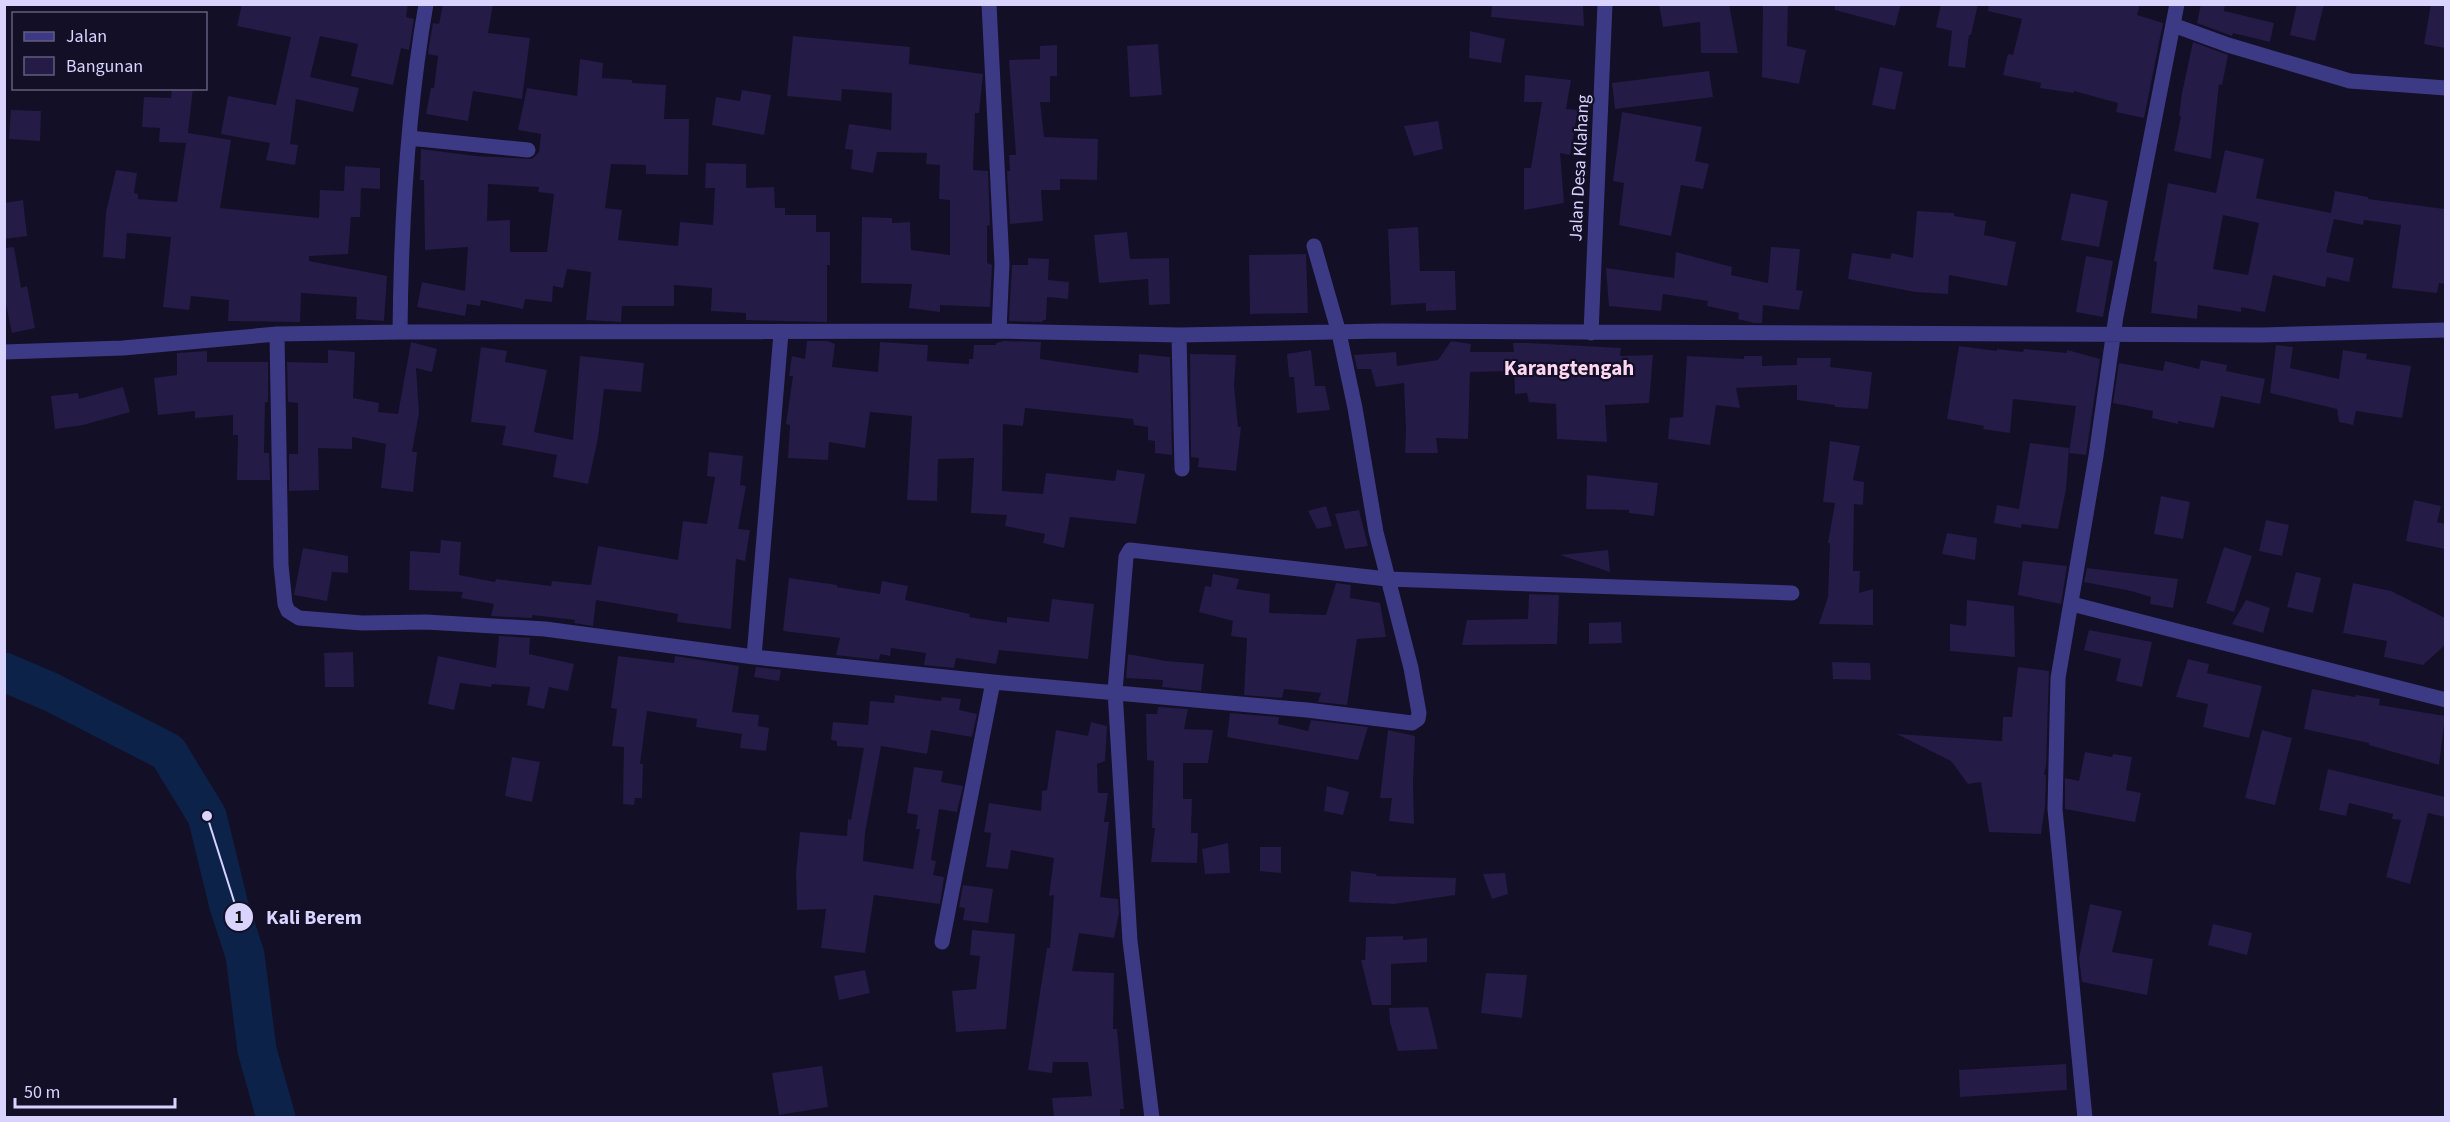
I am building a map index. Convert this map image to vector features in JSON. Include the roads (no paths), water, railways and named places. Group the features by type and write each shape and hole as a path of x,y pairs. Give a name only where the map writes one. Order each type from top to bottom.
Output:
{"street":[{"path":"400,332 401,245 409,138 426,4"},
{"path":"988,4 1002,264 999,332"},
{"name":"Jalan Desa Klahang","path":"1591,333 1605,4"},
{"path":"2085,1118 2055,810 2058,678 2072,604 2113,334 2177,4"},
{"path":"2173,25 2228,45 2350,81 2445,88"},
{"path":"409,138 528,150"},
{"path":"277,334 281,565 285,604 292,615 313,621 426,622 545,629 754,657 1412,723 1416,722 1419,713 1411,668 1376,532 1355,408 1339,333 1314,246"},
{"path":"4,352 123,348 277,334 400,332 999,332 1179,336 1382,331 2262,335 2445,330"},
{"path":"754,657 781,333"},
{"path":"1179,336 1182,469"},
{"path":"1152,1118 1130,941 1115,692 1126,557 1130,550 1387,579 1792,593"},
{"path":"2072,604 2445,700"},
{"path":"942,942 993,682"}],"waterway":[{"path":"4,672 51,692 168,752 207,816 229,906 245,955 257,1050 276,1118"}],"place":[{"name":"Kali Berem","path":"207,816"}],"district":[{"name":"Karangtengah","path":"1569,368"}]}
